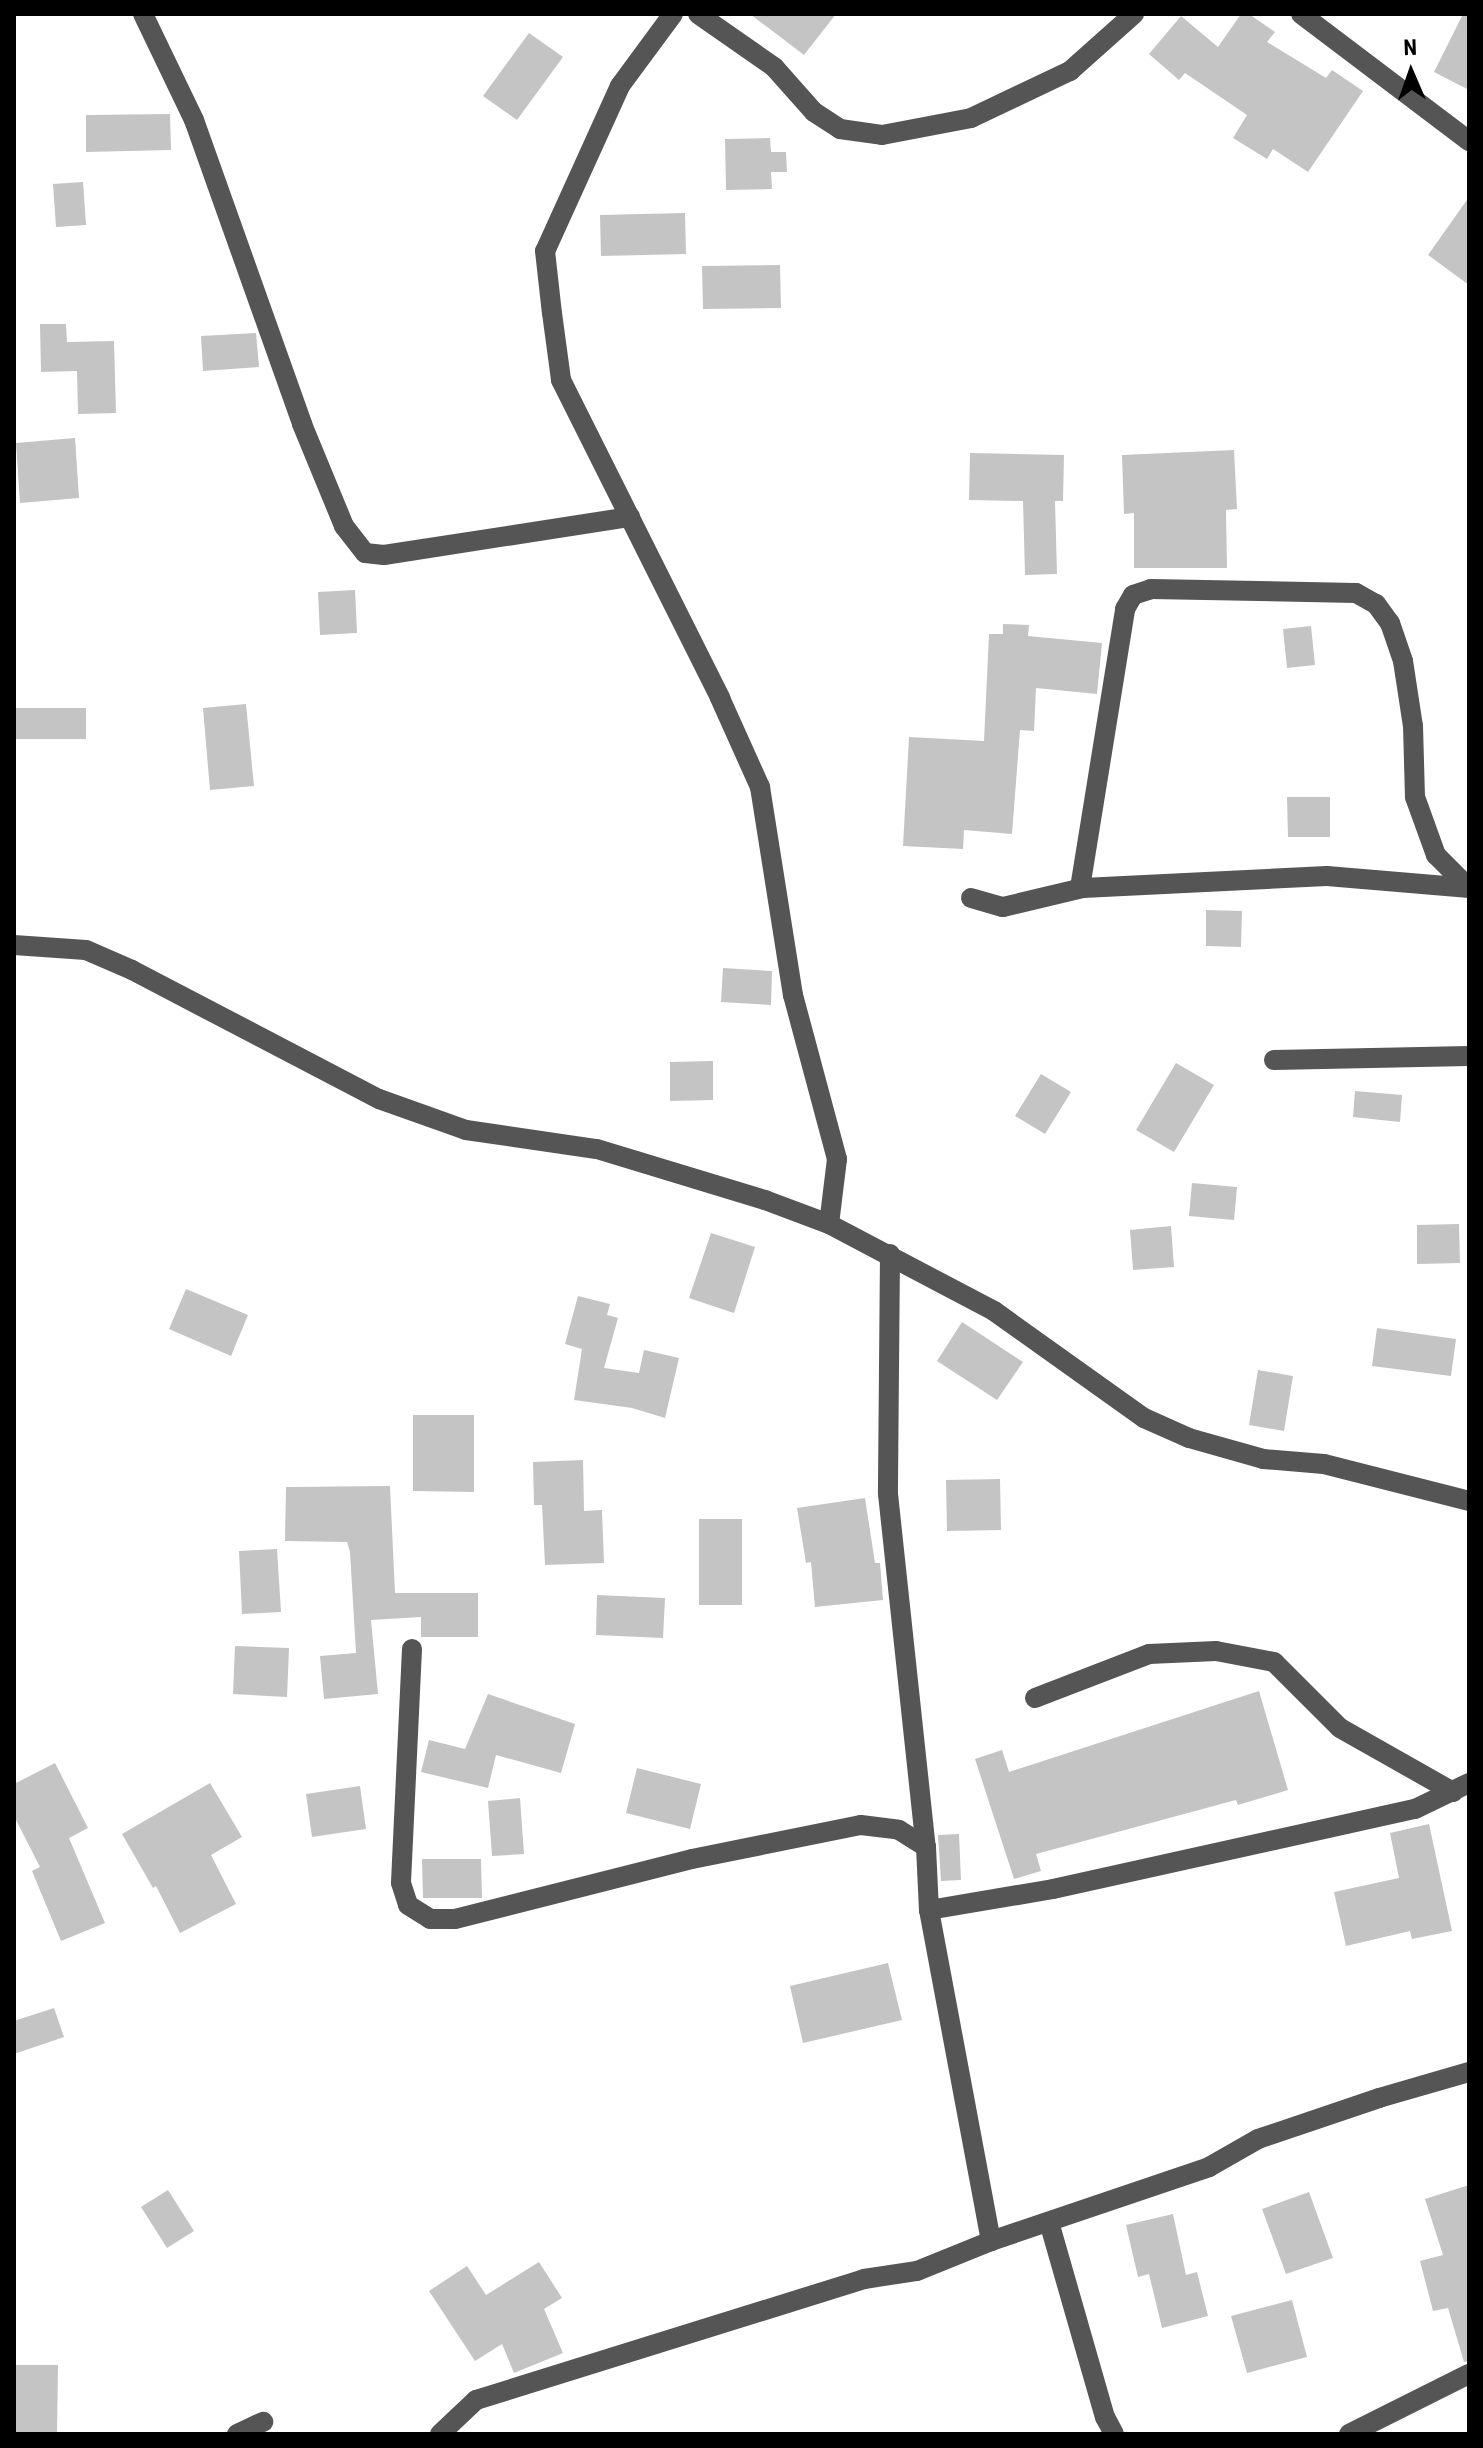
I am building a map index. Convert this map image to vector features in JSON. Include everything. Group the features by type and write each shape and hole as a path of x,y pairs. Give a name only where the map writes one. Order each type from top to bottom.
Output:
{"street":[{"path":"143,14 194,120 302,424 344,526 365,553 384,555 630,517"},
{"path":"673,14 620,86 545,251 561,380 760,787 793,995 837,1159 829,1224"},
{"path":"698,14 774,67 814,112 840,129 882,135 971,118 1070,71 1134,14"},
{"path":"1301,14 1469,141"},
{"path":"1080,888 1125,609 1133,595 1151,589 1356,593 1376,604 1390,623 1403,661 1413,726 1415,797 1436,855 1469,888"},
{"path":"971,898 1003,907 1080,888 1327,876 1469,888"},
{"path":"14,945 86,950 379,1099 466,1130 597,1149 765,1200 829,1224 994,1311 1144,1418 1189,1438 1263,1459 1324,1464 1469,1501"},
{"path":"1274,1060 1469,1056"},
{"path":"890,1254 888,1494 926,1847 929,1910 991,2241"},
{"path":"412,1649 401,1883 408,1905 430,1919 455,1919 692,1859 861,1825 899,1830 926,1847"},
{"path":"1035,1698 1149,1654 1216,1651 1274,1662 1340,1728 1461,1788"},
{"path":"929,1910 1053,1889 1415,1809 1461,1788"},
{"path":"440,2434 476,2400 864,2279 917,2271 991,2241 1209,2167 1258,2139 1469,2072"},
{"path":"1049,2222 1105,2417 1114,2434"},
{"path":"1349,2434 1469,2374"},
{"path":"237,2434 263,2422"}],"building":[{"path":"750,14 836,14 804,55"},
{"path":"1241,14 1249,14 1275,32 1267,42 1326,78 1332,70 1363,91 1308,172 1273,149 1267,159 1233,138 1247,115 1185,73 1179,80 1149,54 1181,16 1218,47"},
{"path":"1463,14 1469,14 1469,90 1434,72"},
{"path":"529,33 563,57 517,120 483,96"},
{"path":"170,114 171,150 86,152 86,115"},
{"path":"770,138 771,152 786,152 787,172 771,172 772,189 726,190 725,139"},
{"path":"83,182 86,225 56,227 53,184"},
{"path":"1469,197 1469,285 1428,255"},
{"path":"685,213 686,254 601,256 600,215"},
{"path":"780,265 781,308 703,309 702,266"},
{"path":"40,324 66,324 67,342 114,341 116,413 78,414 77,371 41,372"},
{"path":"256,333 259,367 203,371 201,336"},
{"path":"75,438 79,498 20,503 16,443"},
{"path":"1234,450 1237,509 1226,510 1227,568 1134,568 1134,513 1124,514 1122,455"},
{"path":"970,453 1064,455 1063,501 1055,501 1057,574 1025,575 1023,501 969,500"},
{"path":"355,590 357,633 320,635 318,592"},
{"path":"1003,624 1029,625 1028,636 1102,643 1097,694 1036,688 1034,731 1020,730 1012,834 964,830 963,849 903,846 909,737 984,741 989,634 1003,634"},
{"path":"1311,626 1315,665 1287,668 1283,629"},
{"path":"246,704 254,786 210,790 203,708"},
{"path":"14,708 86,708 86,739 14,739"},
{"path":"1287,797 1330,797 1330,837 1288,837"},
{"path":"1206,910 1242,911 1241,947 1206,946"},
{"path":"723,968 772,971 771,1005 721,1002"},
{"path":"713,1061 713,1100 670,1101 670,1062"},
{"path":"1176,1063 1214,1085 1174,1152 1136,1130"},
{"path":"1041,1074 1071,1092 1045,1134 1015,1116"},
{"path":"1355,1091 1402,1095 1400,1122 1353,1117"},
{"path":"1192,1183 1237,1187 1234,1220 1189,1216"},
{"path":"1459,1224 1460,1263 1417,1264 1417,1225"},
{"path":"1171,1226 1174,1267 1133,1270 1130,1230"},
{"path":"711,1233 755,1247 734,1313 689,1298"},
{"path":"186,1289 248,1315 231,1356 169,1329"},
{"path":"578,1296 610,1304 607,1315 618,1318 604,1368 639,1373 644,1350 679,1358 665,1418 632,1408 574,1400 582,1349 565,1344"},
{"path":"962,1322 1023,1362 997,1400 937,1361"},
{"path":"1377,1328 1456,1339 1451,1376 1372,1366"},
{"path":"1258,1370 1293,1376 1284,1431 1249,1425"},
{"path":"413,1415 474,1415 474,1492 413,1491"},
{"path":"583,1460 584,1511 602,1510 604,1563 545,1565 542,1505 534,1505 533,1462"},
{"path":"1000,1479 1001,1530 947,1531 946,1480"},
{"path":"390,1486 395,1593 478,1593 478,1637 421,1637 421,1617 371,1620 378,1694 324,1699 320,1656 356,1653 350,1552 347,1542 285,1541 286,1487"},
{"path":"865,1498 875,1563 880,1563 883,1600 815,1607 811,1562 806,1563 797,1508"},
{"path":"699,1519 742,1519 742,1605 699,1605"},
{"path":"277,1549 281,1612 242,1614 239,1551"},
{"path":"597,1595 665,1598 663,1638 596,1635"},
{"path":"235,1646 289,1648 287,1697 233,1694"},
{"path":"1259,1691 1288,1790 1238,1805 1236,1800 1036,1854 1041,1871 1014,1879 975,1759 1002,1750 1009,1772"},
{"path":"488,1694 575,1724 561,1773 496,1755 488,1788 421,1772 429,1740 465,1749"},
{"path":"55,1763 88,1828 69,1838 105,1923 61,1941 32,1871 40,1867 14,1816 14,1784"},
{"path":"637,1768 701,1784 690,1829 626,1813"},
{"path":"210,1783 242,1837 211,1855 236,1904 180,1933 156,1886 153,1888 122,1834"},
{"path":"360,1786 366,1829 312,1837 306,1794"},
{"path":"520,1798 524,1854 492,1856 488,1801"},
{"path":"1429,1824 1452,1931 1412,1939 1410,1931 1346,1946 1334,1892 1399,1878 1390,1833"},
{"path":"959,1834 961,1880 941,1881 938,1835"},
{"path":"422,1859 481,1859 482,1898 423,1898"},
{"path":"888,1963 902,2020 803,2043 790,1986"},
{"path":"54,2008 64,2037 14,2054 14,2021"},
{"path":"1469,2185 1469,2361 1464,2362 1448,2308 1433,2311 1420,2261 1443,2255 1425,2199"},
{"path":"168,2190 194,2231 167,2248 141,2207"},
{"path":"1309,2192 1333,2258 1286,2274 1262,2209"},
{"path":"1173,2214 1186,2275 1197,2272 1208,2316 1162,2328 1149,2274 1138,2277 1126,2225"},
{"path":"539,2262 562,2298 544,2309 563,2353 514,2373 502,2344 475,2361 429,2291 467,2266 486,2295"},
{"path":"1292,2300 1307,2357 1247,2373 1231,2316"},
{"path":"14,2365 58,2365 57,2433 14,2433"}]}
